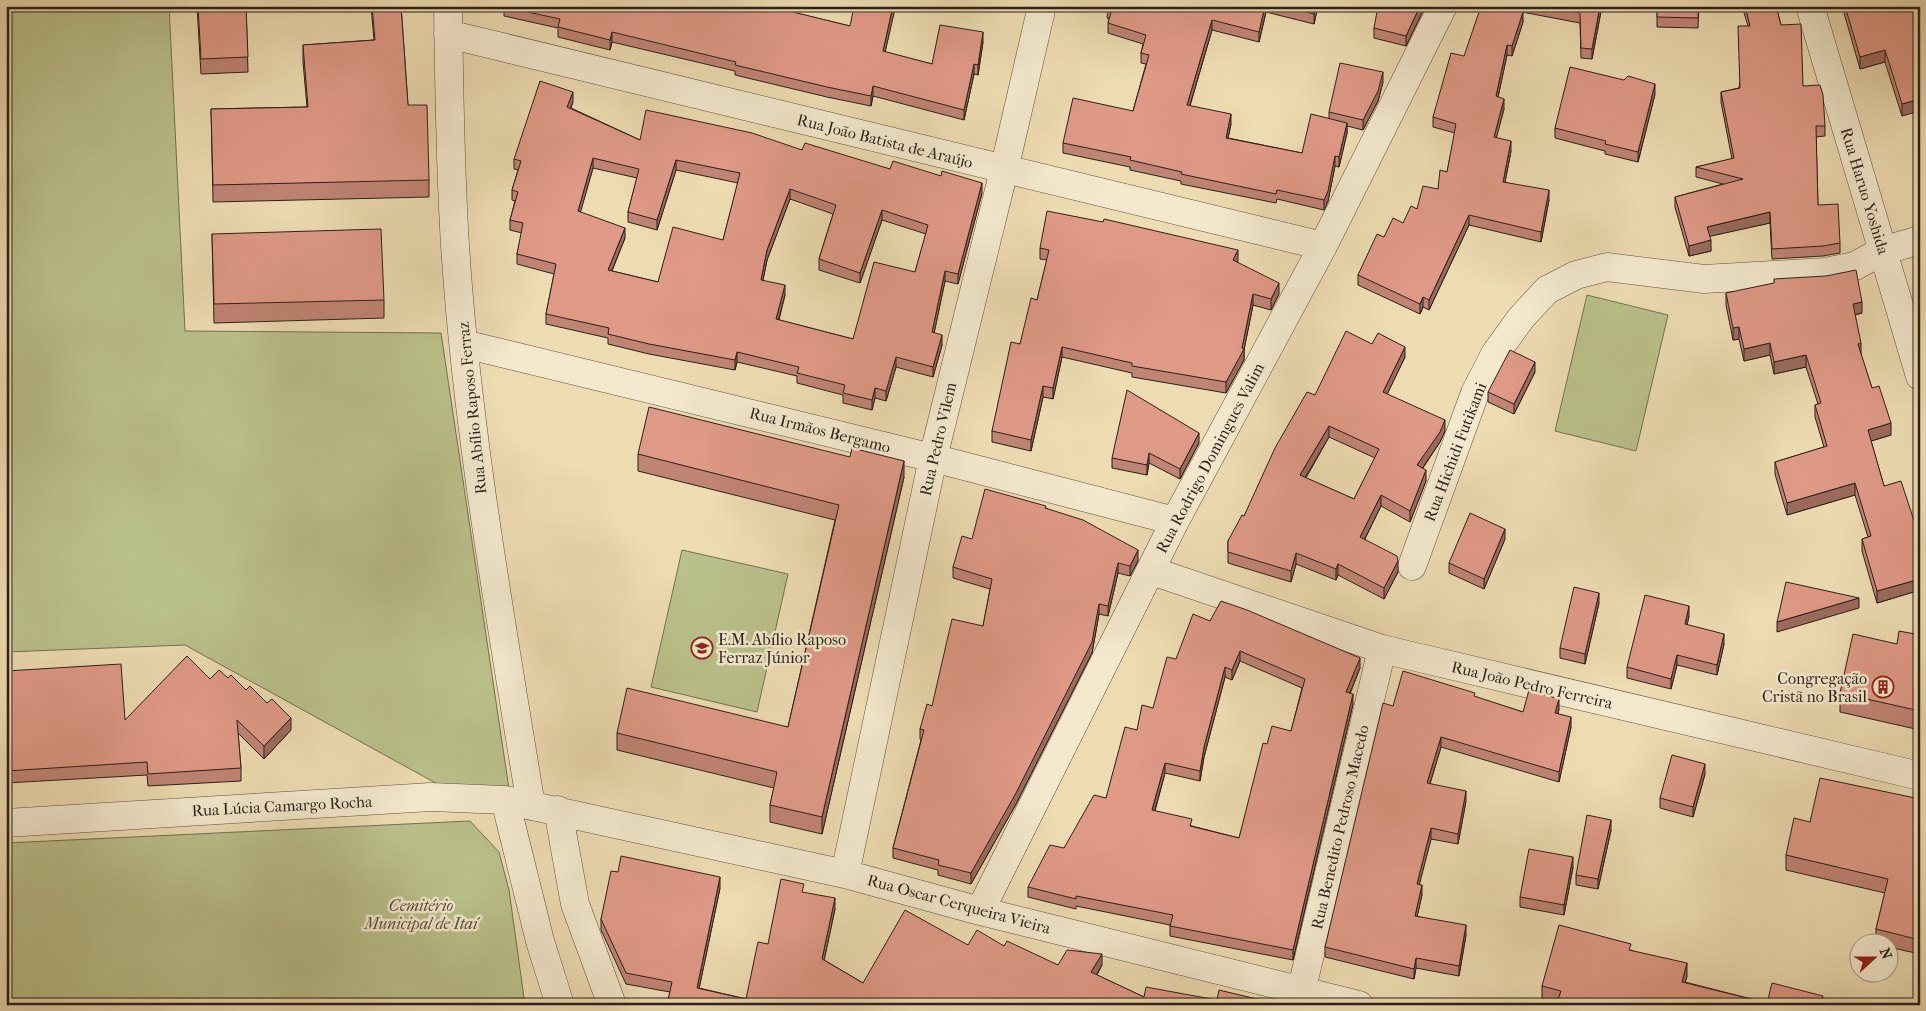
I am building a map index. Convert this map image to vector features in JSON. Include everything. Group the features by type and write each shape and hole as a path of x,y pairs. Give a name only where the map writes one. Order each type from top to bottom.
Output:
{"street":[{"name":"Rua Abílio Raposo Ferraz","path":"448,6 455,245 464,344 480,483 531,806"},
{"name":"Rua Pedro Vilem","path":"845,874 932,458 1004,170 1042,6"},
{"name":"Rua Rodrigo Domingues Valim","path":"980,912 1152,571 1175,521 1324,246 1443,6"},
{"name":"Rua Haruo Yoshida","path":"1810,6 1920,376"},
{"name":"Rua João Batista de Araújo","path":"448,34 1324,246"},
{"name":"Rua Hichidi Futikami","path":"1412,566 1475,393 1495,354 1510,332 1547,290 1576,274 1607,268 1704,279 1752,278 1826,272 1855,266 1882,251 1920,240"},
{"name":"Rua Irmãos Bergamo","path":"464,344 932,458 1175,521"},
{"name":"Rua João Pedro Ferreira","path":"1152,571 1382,649 1920,776"},
{"name":"Rua Benedito Pedroso Macedo","path":"1299,998 1382,649"},
{"name":"Rua Lúcia Camargo Rocha","path":"6,823 431,797 505,800 558,810"},
{"path":"505,800 540,941 560,1005"},
{"name":"Rua Oscar Cerqueira Vieira","path":"558,810 845,874 1299,998 1359,1005"},
{"path":"558,810 575,904 612,1005"}],"green space":[{"path":"6,6 169,6 185,331 441,333 509,789 441,786 185,645 6,652"},
{"path":"1587,295 1668,315 1636,451 1555,431"},
{"path":"682,550 788,574 757,712 651,687"},
{"name":"Cemitério Municipal de Itaí","path":"470,821 499,852 509,890 525,1005 6,1005 6,843"}],"building":[{"path":"198,6 246,6 248,57 201,59"},
{"path":"372,6 401,6 408,105 427,105 429,180 213,185 211,109 308,107 303,45 375,40"},
{"path":"794,6 793,12 850,26 854,6 893,6 883,51 932,64 940,25 983,32 978,65 974,64 964,110 873,86 871,96 827,87 735,65 736,62 612,32 610,40 558,27 560,19 504,7"},
{"path":"1108,6 1265,6 1259,32 1212,20 1187,105 1231,114 1226,138 1302,153 1311,114 1347,123 1339,157 1335,156 1328,191 1324,200 1277,190 1276,194 1181,174 1182,172 1130,160 1131,157 1063,143 1073,98 1133,111 1149,55 1141,53 1146,35 1108,23 1112,9 1107,8"},
{"path":"1283,6 1315,6 1314,14"},
{"path":"1378,6 1420,6 1406,36 1374,28"},
{"path":"1481,6 1505,6 1523,12 1512,46 1507,45 1496,96 1504,99 1494,137 1511,141 1503,182 1549,190 1541,232 1469,215 1429,300 1423,297 1420,304 1358,275 1377,234 1384,237 1393,218 1403,223 1411,206 1417,209 1423,186 1438,189 1440,170 1447,172 1456,124 1433,117 1451,53 1464,56"},
{"path":"1546,6 1600,6 1592,49 1581,48 1580,13"},
{"path":"1657,6 1698,6 1698,18 1657,17"},
{"path":"1745,6 1776,6 1781,25 1801,24 1803,86 1820,85 1823,95 1825,126 1816,126 1818,205 1838,204 1840,243 1772,249 1770,212 1707,227 1711,240 1689,246 1675,197 1743,179 1696,167 1734,158 1721,92 1740,88 1738,26 1750,26"},
{"path":"1845,6 1920,6 1920,99 1902,104 1885,50 1860,57"},
{"path":"1340,63 1383,72 1378,91 1363,120 1329,112"},
{"path":"1570,67 1624,80 1628,76 1655,84 1638,152 1605,144 1606,141 1555,128"},
{"path":"540,81 573,92 567,107 640,140 646,110 752,133 802,150 805,143 890,169 893,161 941,176 942,171 982,183 958,274 945,271 932,332 942,335 933,367 896,357 886,391 875,388 872,400 843,393 845,385 797,373 799,367 737,352 735,360 649,344 608,334 609,328 546,314 556,264 517,254 523,223 510,220 518,192 512,190 521,161 514,159","holes":["593,158 639,169 628,212 657,220 676,160 740,173 723,240 673,227 658,282 608,270 625,228 578,211","790,189 836,205 819,259 860,273 882,210 928,225 915,272 874,262 853,339 776,319 785,285 761,280 767,250"]},
{"path":"1047,211 1103,222 1104,219 1238,250 1233,260 1279,283 1271,299 1253,294 1242,348 1244,349 1226,382 1132,366 1132,363 1062,347 1053,388 1043,386 1031,440 992,431 1011,342 1020,344 1031,298 1037,300 1049,250 1040,248"},
{"path":"381,229 384,300 214,304 212,234"},
{"path":"1856,270 1862,302 1853,304 1861,343 1858,344 1872,388 1879,386 1891,423 1868,430 1884,486 1901,481 1920,539 1920,579 1877,591 1862,539 1871,536 1855,483 1787,503 1775,462 1827,446 1815,405 1821,403 1806,355 1774,362 1770,343 1744,349 1739,327 1733,328 1726,293 1774,283 1774,279 1826,276"},
{"path":"1346,331 1372,344 1378,333 1405,347 1383,392 1445,420 1440,432 1417,465 1426,470 1410,511 1381,495 1360,537 1397,556 1398,561 1384,588 1338,564 1336,569 1296,553 1291,571 1228,552 1228,541 1242,515 1244,516 1275,448 1307,392 1315,395","holes":["1329,426 1379,449 1354,499 1300,475"]},
{"path":"1510,350 1535,362 1514,404 1488,392"},
{"path":"1127,390 1199,433 1180,469 1149,453 1147,465 1112,458"},
{"path":"649,407 850,457 852,448 904,461 822,817 770,805 777,772 617,733 627,688 788,727 839,505 638,454"},
{"path":"985,489 1046,506 1045,508 1083,520 1138,550 1130,566 1118,563 1108,606 1099,604 1092,642 1016,793 971,873 938,865 939,860 893,848 924,730 920,729 927,704 932,706 952,619 983,626 992,579 953,567 962,536 972,539"},
{"path":"1470,513 1505,529 1484,579 1449,563"},
{"path":"1786,582 1859,598 1777,622"},
{"path":"1574,587 1599,593 1585,654 1560,648"},
{"path":"1645,595 1689,606 1685,624 1724,634 1717,665 1677,655 1671,679 1627,667"},
{"path":"1221,601 1247,610 1360,658 1346,692 1353,694 1293,950 1170,926 1173,915 1076,896 1076,899 1028,887 1050,845 1064,848 1094,795 1106,798 1125,727 1137,730 1142,705 1153,708 1167,657 1176,659 1193,614 1210,621","holes":["1240,651 1305,679 1291,731 1272,726 1267,744 1263,743 1239,838 1190,826 1192,819 1152,810 1165,763 1200,771 1204,747 1225,667 1232,670"]},
{"name":"Congregação Cristã no Brasil","path":"1899,631 1920,635 1920,711 1840,693 1853,634 1897,644"},
{"path":"187,656 210,679 219,670 228,678 231,675 246,690 250,686 267,703 272,699 291,718 264,746 237,720 241,768 148,774 147,762 6,771 6,671 121,664 125,720"},
{"path":"1403,671 1475,693 1474,696 1523,712 1529,690 1559,699 1555,713 1571,717 1559,772 1441,737 1427,783 1466,791 1458,834 1431,828 1417,884 1422,885 1415,916 1466,925 1459,966 1416,958 1414,969 1325,947 1383,703 1393,706"},
{"path":"1672,755 1705,764 1693,807 1660,798"},
{"path":"1820,778 1920,799 1920,940 1876,929 1888,879 1786,855 1794,818 1810,822"},
{"path":"1587,815 1611,820 1598,879 1576,875"},
{"path":"1529,849 1573,857 1564,905 1520,897"},
{"path":"621,856 720,877 697,988 746,999 758,942 768,944 781,879 804,884 802,892 835,898 822,959 863,983 905,910 968,945 977,930 1004,946 1007,941 1058,965 1067,950 1102,954 1091,972 1144,997 1146,987 1217,1000 1219,990 1282,1005 667,1005 672,982 626,973 601,919 611,871 618,872"},
{"path":"1559,925 1631,944 1629,950 1687,963 1682,982 1767,1003 1772,983 1823,996 1821,1005 1556,1005 1561,991 1542,986"}],"place":[{"name":"E.M. Abílio Raposo Ferraz Júnior","path":"702,648"},
{"name":"Congregação Cristã no Brasil","path":"1883,687"}]}
